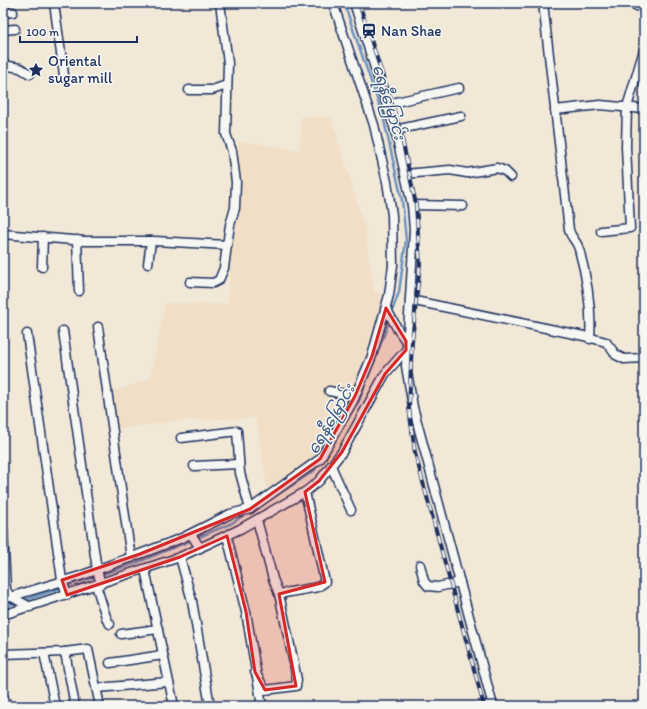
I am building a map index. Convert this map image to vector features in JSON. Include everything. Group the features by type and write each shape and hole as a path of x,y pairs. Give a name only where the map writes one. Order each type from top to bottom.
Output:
{"street":[{"path":"54,3 64,75"},
{"path":"190,282 217,282 222,276 236,196 234,160 226,134 226,45 220,3"},
{"path":"9,598 130,558 191,535 230,514 250,508 320,459 355,396 372,356 387,309 393,265 393,232 390,198 374,125 333,3"},
{"path":"354,3 395,130 412,204 414,230 406,340 406,371 413,407 493,705 482,706"},
{"path":"543,3 569,230 572,238 579,247 585,275 591,322 590,339"},
{"path":"630,3 644,9"},
{"path":"3,13 13,12"},
{"path":"3,30 15,29"},
{"path":"601,231 630,228 626,147 628,107 644,50"},
{"path":"3,65 20,68 30,74"},
{"path":"189,90 212,90 227,85"},
{"path":"387,104 459,88"},
{"path":"555,110 600,105 644,109"},
{"path":"395,130 461,116"},
{"path":"405,174 450,170 466,173 497,168 505,171 511,177"},
{"path":"412,204 463,206"},
{"path":"3,234 78,240 151,241 227,245"},
{"path":"42,267 43,237"},
{"path":"78,240 79,291"},
{"path":"148,264 151,241"},
{"path":"410,300 522,322 606,342 616,355 624,359 644,358"},
{"path":"387,309 406,340"},
{"path":"98,327 130,558"},
{"path":"63,332 99,584 105,616 110,624"},
{"path":"26,334 62,581 66,594"},
{"path":"3,615 180,557 227,536 305,492 319,481 331,466 353,435 385,374 406,350"},
{"path":"329,391 355,396"},
{"path":"182,438 236,431 239,464 250,508"},
{"path":"194,466 239,464"},
{"path":"331,466 351,510"},
{"path":"279,594 318,586 325,582 305,492"},
{"path":"256,672 265,690 296,686 297,680 279,594 273,579 257,520"},
{"path":"3,529 6,590 9,598 29,606"},
{"path":"191,535 200,547"},
{"path":"227,536 246,612 262,706"},
{"path":"180,557 192,601 210,706"},
{"path":"420,565 424,581 428,586 438,587 460,582"},
{"path":"146,569 174,706"},
{"path":"121,634 158,629"},
{"path":"3,654 65,652 88,649 100,706"},
{"path":"65,652 75,706"},
{"path":"44,653 55,706"},
{"path":"110,663 163,655"},
{"path":"97,688 168,682"},
{"path":"3,697 8,706"}],"highlighted area":[{"path":"386,308 406,341 406,350 385,374 342,452 319,481 305,492 325,582 279,594 296,686 265,690 255,672 246,612 227,536 180,557 67,595 62,580 140,554 250,509 320,459 355,396 372,356"}],"shaded area":[{"path":"301,117 331,117 364,224 374,292 381,294 378,344 358,395 342,451 305,477 267,488 256,418 185,420 116,429 109,392 150,379 165,303 228,304 231,206 238,141 300,150"}],"waterway":[{"name":"ရေနီမြောင်း","path":"344,3 383,116 402,200 406,240 399,292 391,314"},
{"name":"ရေနီမြောင်း","path":"347,419 359,401 390,319"},
{"name":"ရေနီမြောင်း","path":"271,499 314,471 319,464"},
{"name":"ရေနီမြောင်း","path":"197,538 232,523 249,512"},
{"name":"ရေနီမြောင်း","path":"22,601 136,563 192,540"},
{"name":"ရေနီမြောင်း","path":"3,607 17,602"}],"railway":[{"path":"359,3 400,129 416,205 420,264 412,341 409,408 415,453 484,706"}],"place":[{"name":"Nan Shae","path":"369,31"},
{"name":"Oriental sugar mill","path":"36,70"}]}
